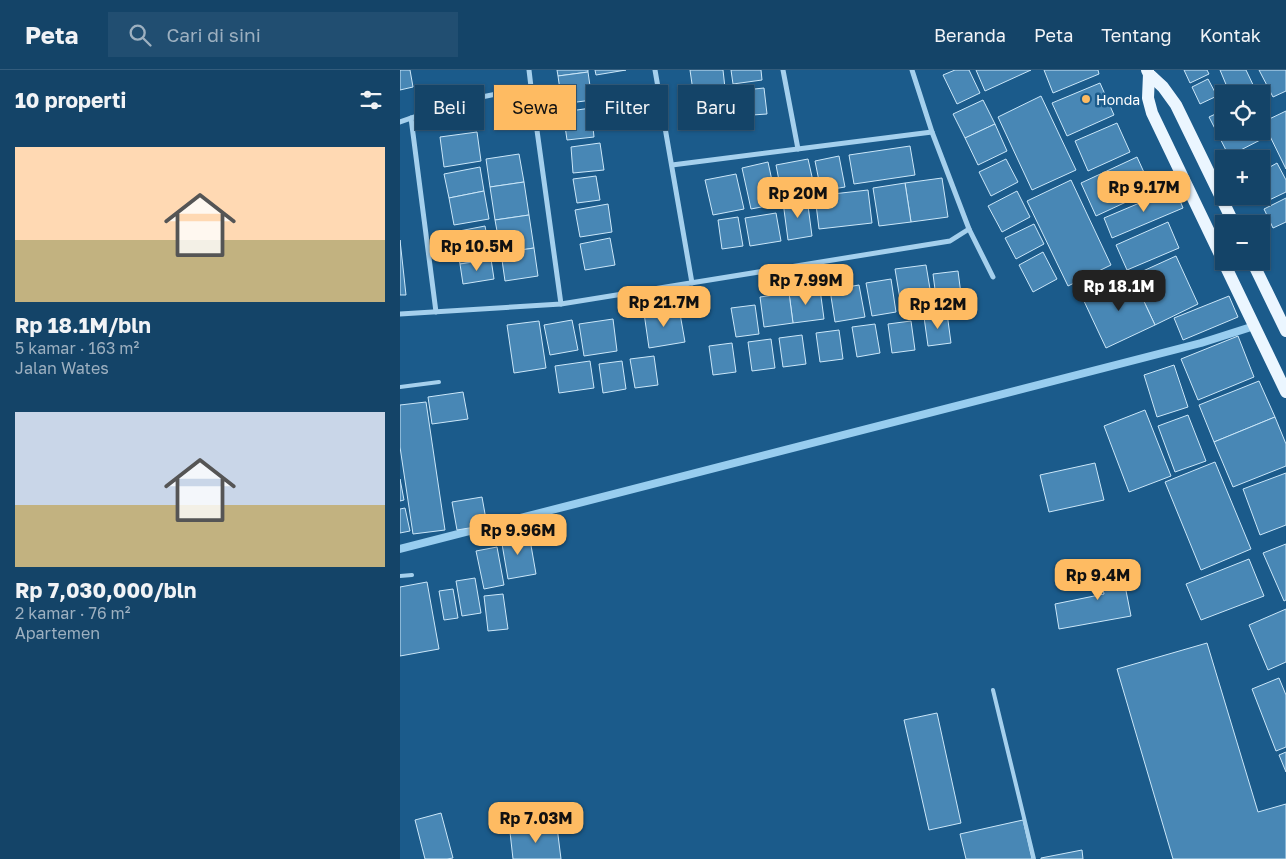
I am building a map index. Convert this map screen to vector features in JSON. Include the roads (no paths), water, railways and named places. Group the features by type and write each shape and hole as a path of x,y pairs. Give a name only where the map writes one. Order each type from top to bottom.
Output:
{"main road":[{"path":"1148,72 1163,87 1176,105 1230,215"},
{"path":"1148,72 1148,98 1152,113 1286,392"},
{"path":"1256,270 1286,331"}],"street":[{"path":"529,70 531,85"},
{"path":"655,70 692,283"},
{"path":"783,70 798,149"},
{"path":"912,70 932,132 969,229 993,276"},
{"path":"400,122 456,102 494,94"},
{"path":"410,118 436,312"},
{"path":"537,130 561,304"},
{"path":"672,165 932,132"},
{"path":"400,314 561,304 950,240 969,229"}],"lane":[{"path":"400,387 439,382"},
{"path":"400,576 412,575"},
{"path":"993,690 1034,859"}],"waterway":[{"path":"400,549 1201,343 1248,328"}],"place":[{"name":"Honda","path":"1086,99"}]}
